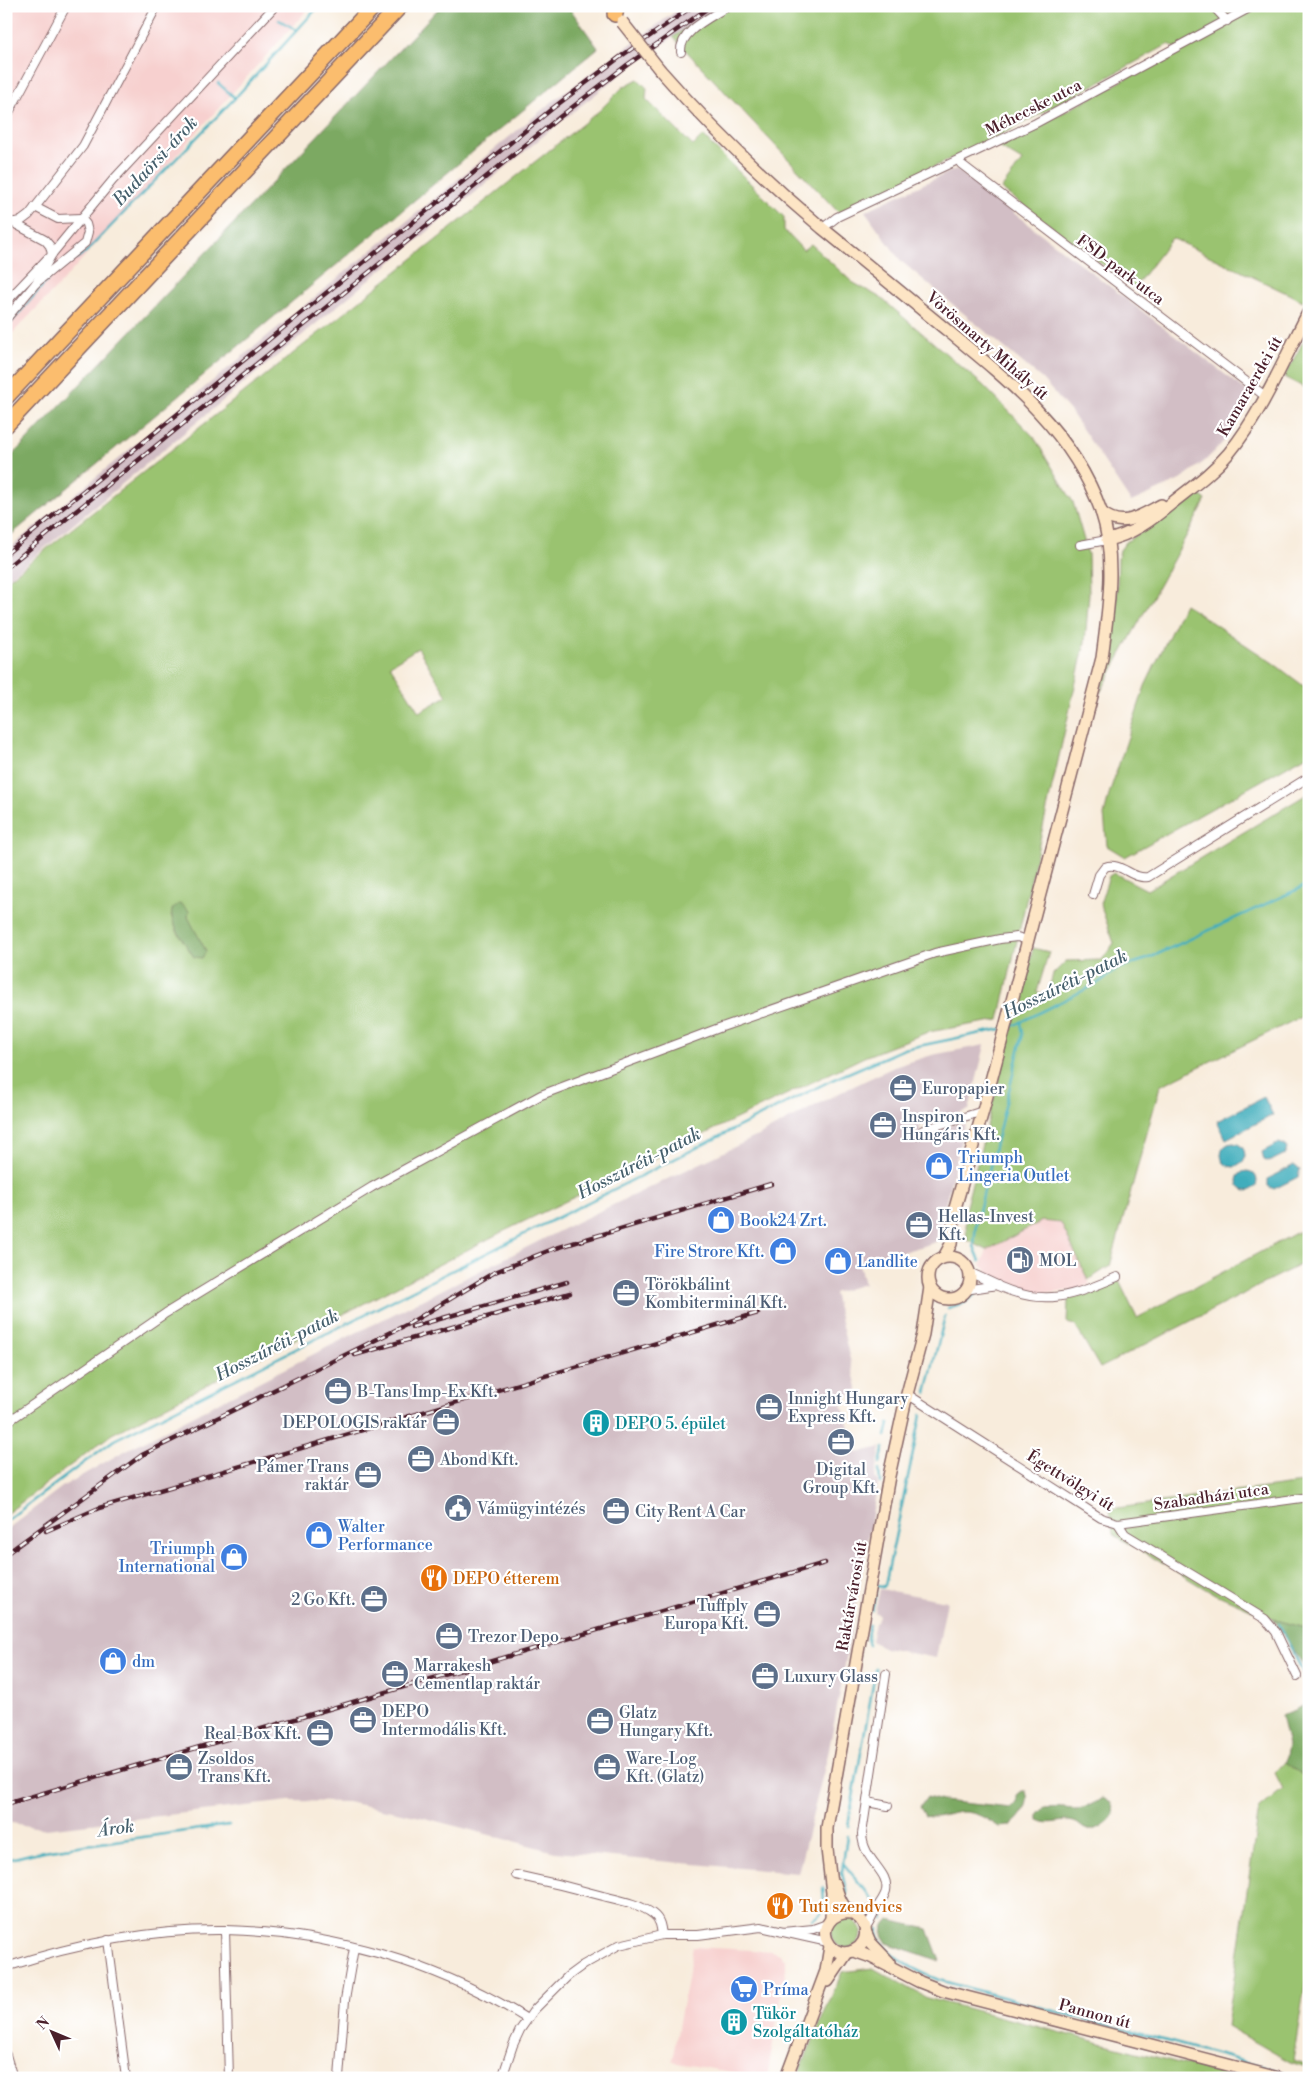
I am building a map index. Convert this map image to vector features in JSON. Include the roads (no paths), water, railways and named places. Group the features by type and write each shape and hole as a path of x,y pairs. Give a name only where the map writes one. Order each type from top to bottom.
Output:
{"highway":[{"path":"6,397 374,6"},
{"path":"6,425 400,6"}],"street":[{"path":"6,118 66,6"},
{"path":"15,222 25,219 83,146 157,6"},
{"path":"6,302 52,254 142,148 275,6"},
{"path":"680,52 681,42 687,33 728,6"},
{"path":"1213,6 1227,20"},
{"name":"Méhecske utca","path":"823,228 837,217 1036,123 1253,6"},
{"name":"Vörösmarty Mihály út","path":"616,12 660,70 732,147 823,228 989,365 1034,405 1054,427 1072,454 1082,470 1101,512 1107,540 1110,583 1102,658 1028,940"},
{"name":"FSD-park utca","path":"961,164 1264,396"},
{"path":"47,192 46,203 50,216"},
{"path":"35,207 58,219 81,218"},
{"path":"36,283 85,243 88,232 86,224 81,218"},
{"path":"6,219 15,222 45,240 50,246 52,254 36,283 6,319"},
{"name":"Kamaraerdei út","path":"1107,540 1123,537 1159,514 1210,473 1229,452 1264,396 1309,311"},
{"name":"Kamaraerdei út","path":"1107,540 1138,517 1188,490"},
{"name":"Kamaraerdei út","path":"1101,512 1108,518 1119,522 1138,517"},
{"path":"1080,545 1107,540"},
{"path":"1092,895 1099,874 1105,867 1116,866 1138,878 1148,878 1309,777"},
{"path":"6,1423 166,1313 372,1187 540,1095 719,1028 935,953 1000,938 1017,937 1028,940"},
{"name":"Raktárvárosi út","path":"806,2026 828,1964 829,1944 826,1934 832,1893 827,1828 879,1530 907,1394 923,1334 930,1287 928,1275 936,1262 944,1257 951,1244 955,1208 983,1111 1028,940"},
{"path":"923,1130 983,1111"},
{"name":"Raktárvárosi út","path":"959,1199 958,1234 962,1262 969,1272"},
{"path":"944,1257 956,1258 962,1262"},
{"path":"965,1290 970,1280 969,1272"},
{"path":"965,1290 996,1285 969,1272"},
{"path":"998,1286 1020,1295 1057,1297 1076,1294 1117,1276"},
{"path":"930,1287 939,1296 946,1298"},
{"name":"Raktárvárosi út","path":"923,1334 933,1312 946,1298 955,1297 965,1290"},
{"name":"Égettvölgyi út","path":"907,1394 1101,1518 1118,1523 1125,1534 1265,1619 1276,1632 1297,1676"},
{"name":"Szabadházi utca","path":"1118,1523 1309,1497"},
{"path":"786,2078 806,2026 833,1973 851,1952 863,1943 866,1931 877,1907 883,1900 887,1885 883,1873 864,1848 862,1834 886,1674"},
{"path":"867,1802 888,1806"},
{"name":"Raktárvárosi út","path":"829,1866 841,1901 862,1921 866,1931"},
{"path":"516,1875 558,1884 652,1913 659,1919 662,1935"},
{"path":"783,1932 813,1929 839,1914 854,1914 877,1907"},
{"path":"502,2078 513,2045 527,2019 555,1989 590,1960 619,1945 662,1935 698,1935 761,1927 829,1944 838,1951 851,1952"},
{"path":"6,1967 46,1954 108,1940 164,1933 225,1930 284,1934 354,1948 424,1969 469,1988 527,2019"},
{"path":"225,1930 229,2078"},
{"name":"Pannon út","path":"866,1931 870,1942 879,1953 906,1975"},
{"path":"108,1940 126,2078"},
{"path":"339,2078 345,2000 354,1948"},
{"name":"Pannon út","path":"851,1952 871,1957 943,1991 1278,2078"},
{"path":"6,2055 13,2078"}],"water":[{"path":"1264,1097 1273,1115 1226,1139 1217,1121"},
{"path":"1233,1143 1238,1144 1244,1150 1244,1160 1238,1166 1233,1167 1228,1166 1222,1160 1221,1155 1222,1150 1228,1144"},
{"path":"1279,1143 1285,1145 1287,1149 1285,1154 1269,1162 1264,1160 1262,1152"},
{"path":"1294,1165 1300,1170 1298,1177 1274,1189 1268,1186 1268,1179"},
{"path":"1243,1171 1251,1171 1257,1177 1257,1185 1251,1191 1243,1191 1237,1185 1237,1177"}],"waterway":[{"name":"Budaörsi-árok","path":"6,328 51,276 87,251 235,98 319,6"},
{"path":"279,20 297,30"},
{"path":"218,83 235,98"},
{"name":"Hosszúréti-patak","path":"1008,1027 1098,983 1119,968 1147,959 1309,884"},
{"path":"980,1261 974,1246 976,1223 1023,1034 1021,1022"},
{"name":"Hosszúréti-patak","path":"6,1521 114,1440 832,1080 904,1049 1001,1029"},
{"path":"948,1308 964,1303 977,1293"},
{"path":"926,1393 945,1316"},
{"path":"872,1610 877,1586 883,1587 885,1585 921,1415"},
{"path":"886,1436 889,1424"},
{"path":"880,1463 884,1448"},
{"path":"879,1470 880,1483"},
{"path":"1279,1624 1309,1684"},
{"path":"869,1625 867,1638 869,1645"},
{"path":"848,1826 876,1668"},
{"name":"Árok","path":"6,1860 43,1851 229,1825"},
{"path":"847,1836 843,1863 874,1901 885,1910 883,1919"},
{"path":"843,1864 842,1873 847,1894"},
{"path":"813,1919 823,1910 823,1888"},
{"path":"878,1929 877,1936 883,1944 904,1963 939,1980 1305,2078"}],"railway":[{"path":"6,554 553,108 620,57 693,6"},
{"path":"6,568 561,116 627,65 711,6"},
{"path":"6,1554 142,1455 410,1323 495,1272 553,1249 771,1184"},
{"path":"412,1327 567,1282"},
{"path":"355,1355 570,1293"},
{"path":"46,1531 99,1508 758,1313"},
{"path":"6,1804 825,1563"}],"place":[{"name":"Europapier","path":"903,1088"},
{"name":"Inspiron Hungáris Kft.","path":"883,1125"},
{"name":"Triumph Lingeria Outlet","path":"939,1166"},
{"name":"Book24 Zrt.","path":"721,1220"},
{"name":"Hellas-Invest Kft.","path":"919,1225"},
{"name":"Fire Strore Kft.","path":"783,1251"},
{"name":"MOL","path":"1020,1260"},
{"name":"Landlite","path":"838,1261"},
{"name":"Törökbálint Kombiterminál Kft.","path":"626,1293"},
{"name":"B-Tans Imp-Ex Kft.","path":"338,1391"},
{"name":"Innight Hungary Express Kft.","path":"769,1407"},
{"name":"DEPOLOGIS raktár","path":"446,1422"},
{"name":"DEPO 5. épület","path":"596,1423"},
{"name":"Digital Group Kft.","path":"841,1442"},
{"name":"Abond Kft.","path":"421,1459"},
{"name":"Pámer Trans raktár","path":"368,1475"},
{"name":"Vámügyintézés","path":"458,1508"},
{"name":"City Rent A Car","path":"616,1511"},
{"name":"Walter Performance","path":"319,1535"},
{"name":"Triumph International","path":"234,1557"},
{"name":"DEPO étterem","path":"434,1578"},
{"name":"2 Go Kft.","path":"374,1599"},
{"name":"Tuffply Europa Kft.","path":"767,1614"},
{"name":"Trezor Depo","path":"449,1636"},
{"name":"dm","path":"113,1661"},
{"name":"Marrakesh Cementlap raktár","path":"395,1674"},
{"name":"Luxury Glass","path":"765,1676"},
{"name":"DEPO Intermodális Kft.","path":"363,1720"},
{"name":"Glatz Hungary Kft.","path":"600,1721"},
{"name":"Real-Box Kft.","path":"320,1733"},
{"name":"Zsoldos Trans Kft.","path":"179,1767"},
{"name":"Ware-Log Kft. (Glatz)","path":"607,1767"},
{"name":"Tuti szendvics","path":"780,1906"},
{"name":"Príma","path":"744,1989"},
{"name":"Tükör Szolgáltatóház","path":"734,2022"}]}
